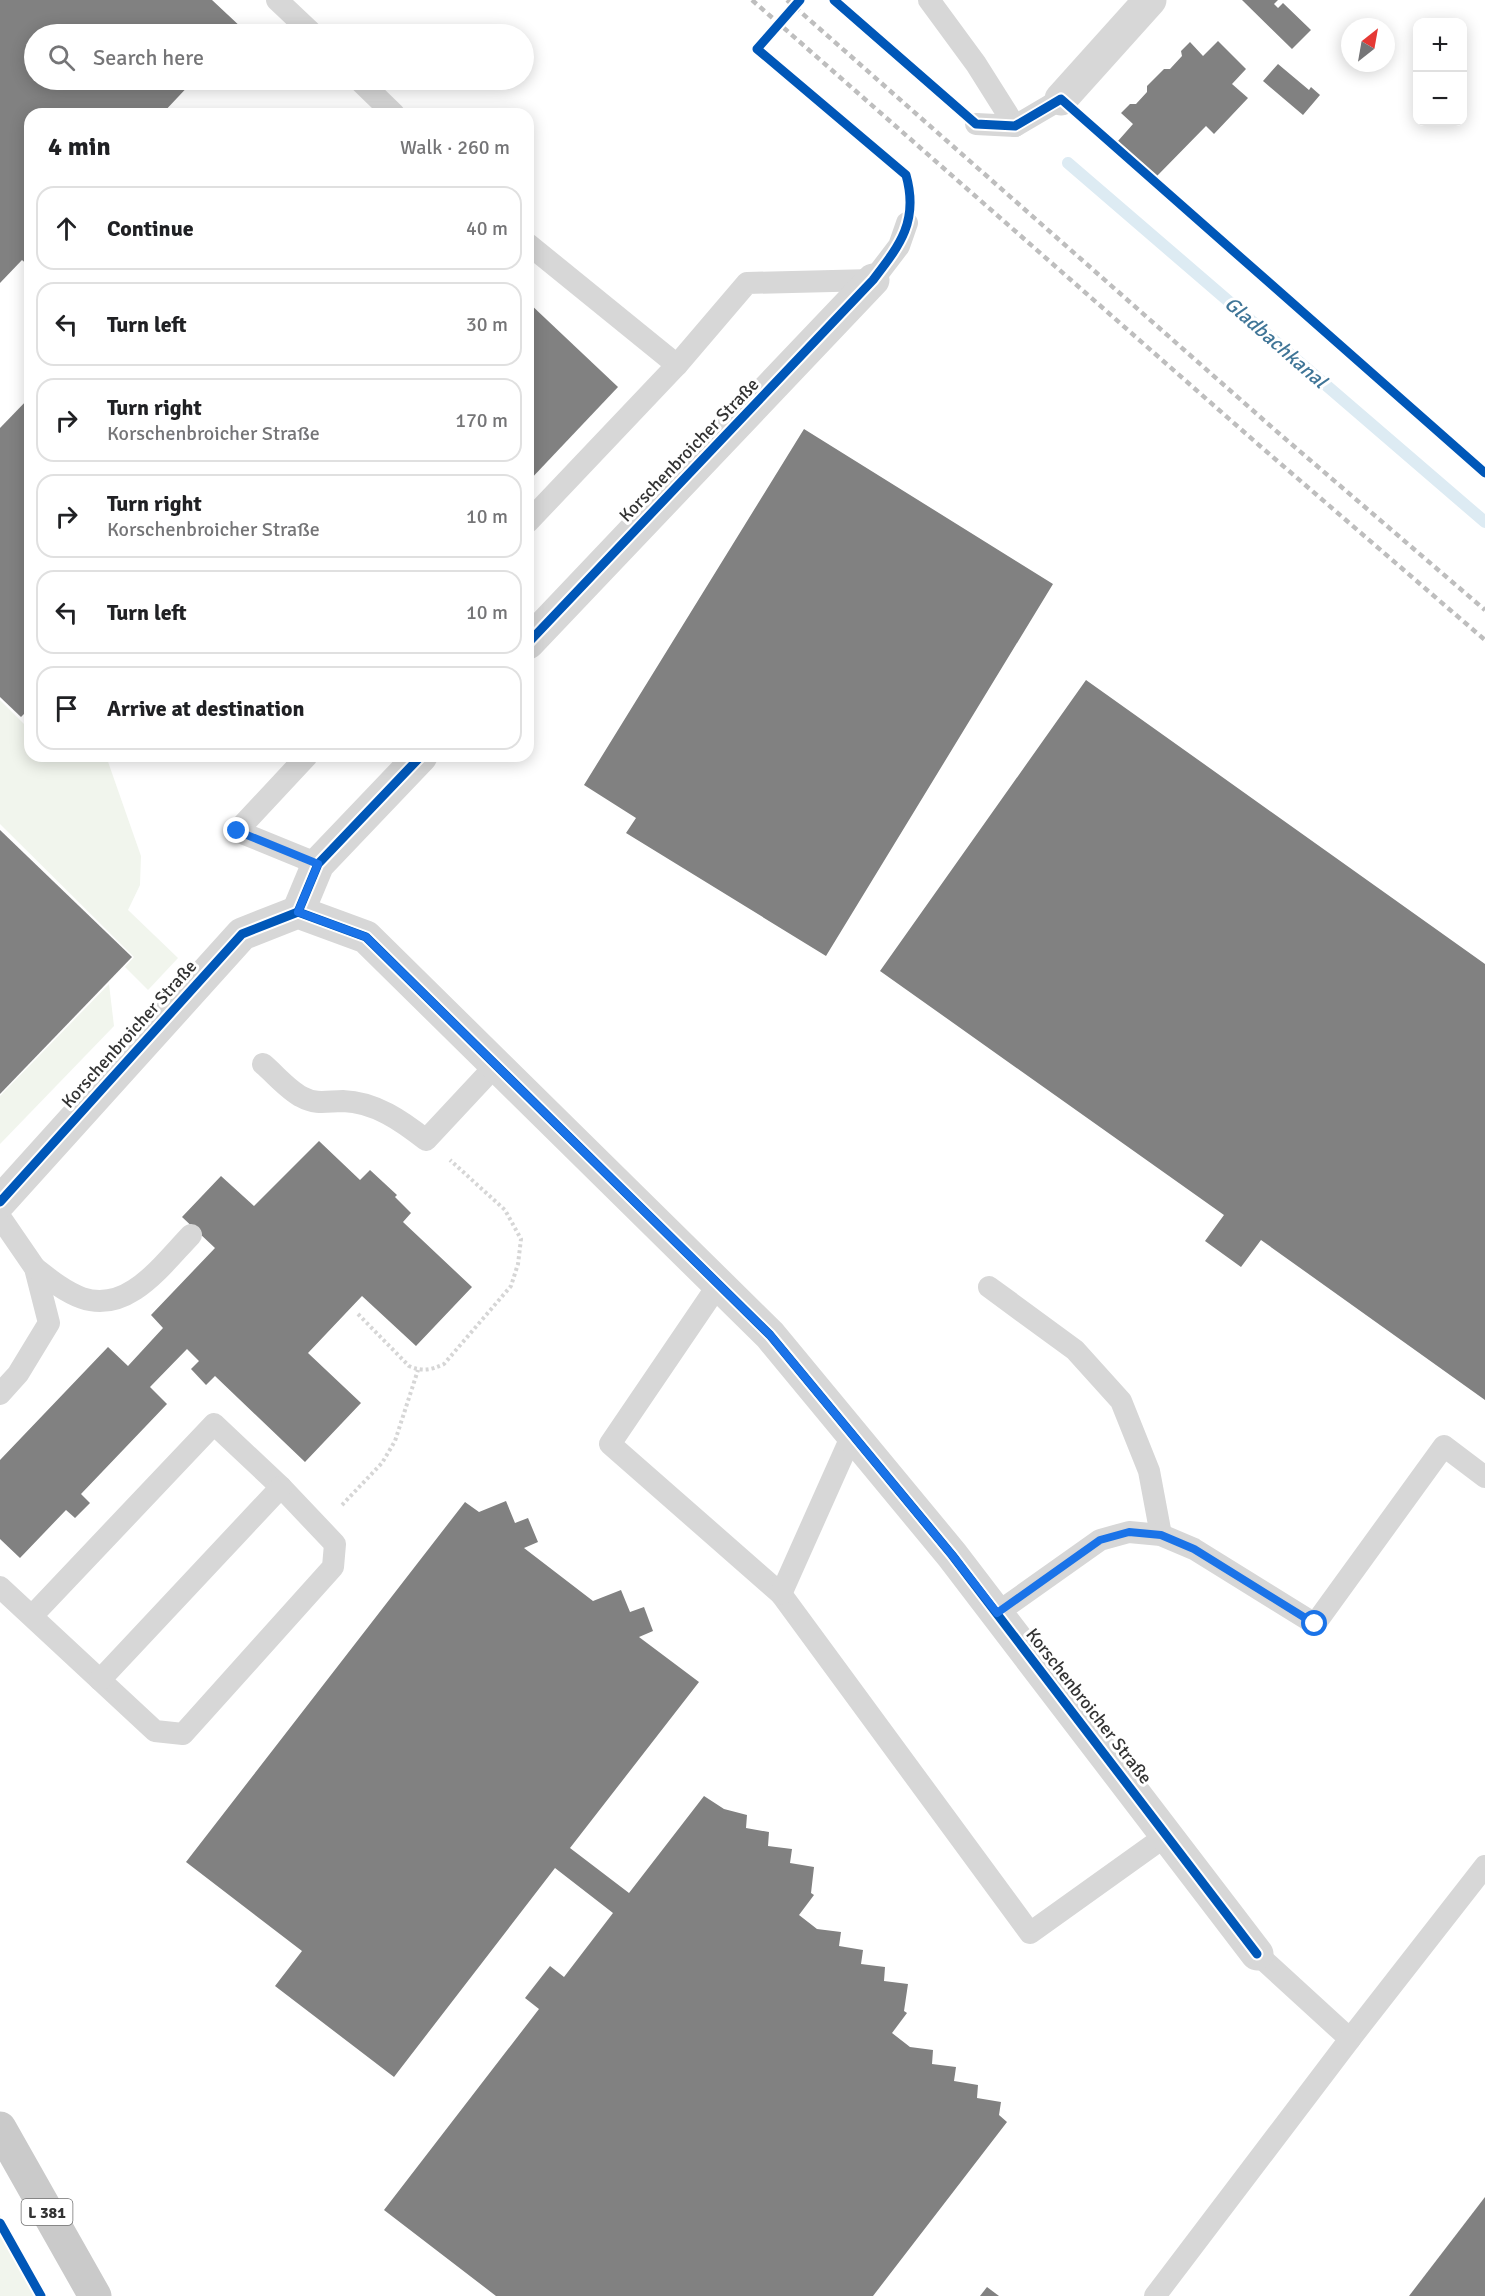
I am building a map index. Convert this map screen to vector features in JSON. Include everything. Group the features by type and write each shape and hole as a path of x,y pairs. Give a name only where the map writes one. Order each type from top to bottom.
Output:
{"main road":[{"name":"L 381","path":"0,2127 95,2296"}],"street":[{"path":"1061,99 1150,0"},
{"name":"Korschenbroicher Straße","path":"534,638 873,280"},
{"path":"298,912 318,864 415,762"},
{"name":"Korschenbroicher Straße","path":"0,1202 242,933 298,912 366,937 770,1335 952,1555 1257,1954"}],"lane":[{"path":"277,0 302,24"},
{"path":"929,0 976,64 1015,126"},
{"path":"369,90 388,108"},
{"path":"976,124 1015,126 1061,99"},
{"path":"534,516 677,365 747,283 873,280 899,246 907,223"},
{"path":"534,249 677,365"},
{"path":"302,762 237,831 318,864"},
{"path":"263,1064 302,1097 319,1103 342,1101 357,1103 383,1112 404,1122 426,1140 496,1065"},
{"path":"0,1217 35,1268 62,1288 82,1298 104,1302 120,1298 135,1289 151,1276 190,1235"},
{"path":"0,1394 18,1374 49,1323 35,1268"},
{"path":"718,1285 610,1444 781,1594 1030,1933 1167,1835"},
{"path":"989,1287 1075,1350 1121,1401 1149,1471 1161,1535"},
{"path":"0,1587 154,1731 183,1734 333,1567 335,1544 281,1487 214,1424 32,1616"},
{"path":"781,1594 852,1435"},
{"path":"997,1613 1100,1540 1129,1532 1161,1535 1194,1549 1315,1624 1444,1446 1485,1477"},
{"path":"100,1680 281,1487"},
{"path":"1155,2296 1485,1866"},
{"path":"1257,1954 1350,2039"}],"path":[{"path":"358,1314 409,1366 418,1370 432,1370 444,1364 511,1286 518,1264 521,1239 505,1210 426,1140"},
{"path":"321,1528 382,1463 395,1441 418,1370"}],"shaded area":[{"path":"0,700 24,724 24,762 108,762 141,856 140,885 128,910 178,958 148,990 125,967 134,957 0,824"},
{"path":"109,984 114,1026 0,1144 0,1096"},
{"path":"0,2215 48,2296 0,2296"}],"building":[{"path":"0,0 212,0 238,24 24,24 24,90 185,90 168,108 24,108 24,262 22,260 0,283"},
{"path":"1242,0 1278,0 1274,4 1278,8 1283,3 1311,30 1292,49"},
{"path":"1218,41 1246,69 1232,84 1248,98 1214,134 1206,126 1157,176 1118,141 1133,124 1121,113 1130,104 1136,104 1147,92 1147,86 1164,69 1170,69 1182,56 1181,51 1190,42 1203,56"},
{"path":"1278,64 1309,90 1311,87 1320,95 1303,115 1263,81"},
{"path":"534,308 618,387 534,476"},
{"path":"24,403 24,714 21,717 0,697 0,428"},
{"path":"804,429 1053,584 826,956 626,833 636,818 584,785"},
{"path":"1086,680 1485,964 1485,1400 1261,1240 1241,1267 1205,1241 1224,1215 880,971"},
{"path":"0,830 132,957 0,1094"},
{"path":"319,1141 360,1180 370,1170 397,1195 395,1197 411,1213 403,1222 472,1287 416,1346 362,1296 308,1353 361,1403 305,1462 215,1376 206,1385 191,1369 199,1361 187,1349 150,1387 167,1404 81,1494 90,1503 75,1518 66,1510 20,1558 0,1539 0,1460 108,1347 128,1366 163,1328 151,1315 215,1248 182,1217 221,1176 254,1206"},
{"path":"506,1501 515,1523 528,1518 538,1542 524,1548 593,1601 621,1590 630,1612 644,1607 653,1631 639,1637 699,1682 570,1848 629,1893 704,1796 724,1809 747,1815 746,1828 769,1832 768,1846 792,1849 790,1863 814,1867 811,1893 814,1895 799,1915 817,1929 841,1932 839,1946 863,1950 861,1964 885,1967 884,1981 908,1984 904,2011 907,2013 892,2033 910,2047 933,2050 932,2064 956,2067 954,2081 978,2085 977,2098 1001,2102 999,2115 1007,2122 873,2296 496,2296 384,2210 539,2009 525,1998 550,1966 564,1977 613,1913 555,1868 394,2077 275,1986 302,1951 186,1862 465,1502 479,1512"},
{"path":"1485,2197 1485,2296 1409,2296"},
{"path":"987,2287 999,2296 980,2296"}],"waterway":[{"name":"Gladbachkanal","path":"1068,163 1485,522"}],"railway":[{"path":"752,0 1260,446 1485,640"},
{"path":"787,0 1275,430 1485,610"}],"cycle path":[{"path":"534,637 873,280 899,244 910,206 906,175 757,49 800,0"},
{"path":"834,0 976,124 1015,126 1061,99 1485,473"},
{"path":"298,912 318,864 415,762"},
{"path":"0,1202 242,934 298,912 366,937 770,1335 952,1555 1257,1954"},
{"path":"0,2223 41,2296"}],"route":[{"path":"237,831 318,864 298,912 366,937 770,1335 952,1555 997,1613 1100,1540 1129,1532 1161,1535 1194,1549 1315,1624"}]}
